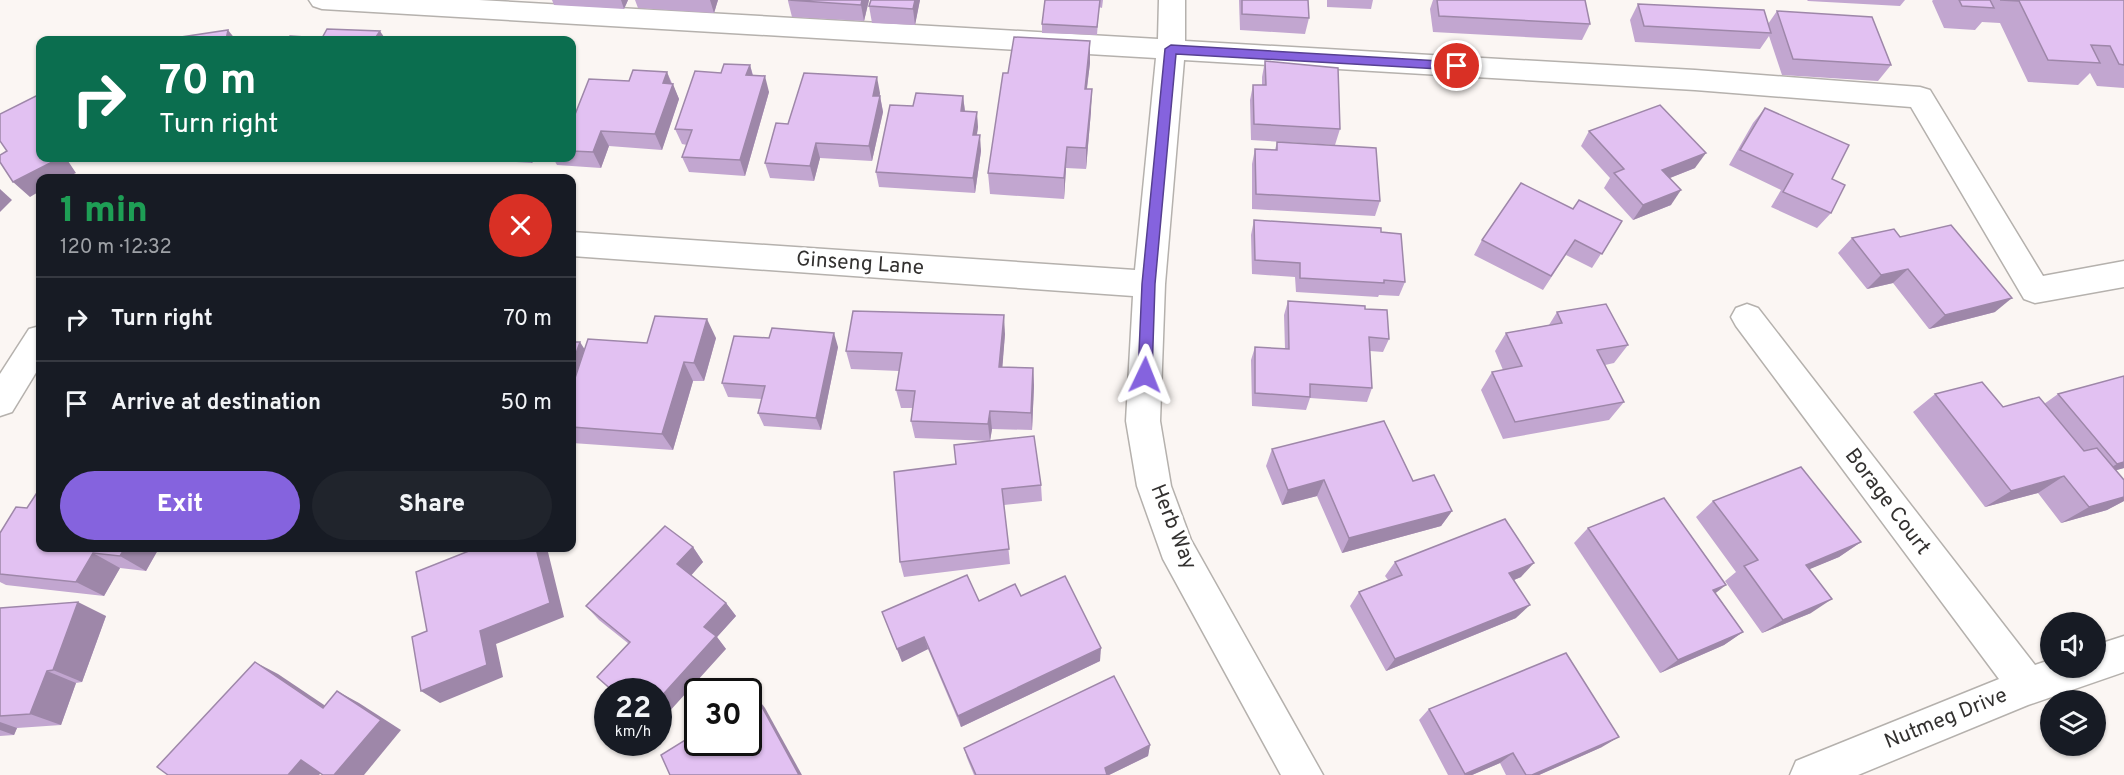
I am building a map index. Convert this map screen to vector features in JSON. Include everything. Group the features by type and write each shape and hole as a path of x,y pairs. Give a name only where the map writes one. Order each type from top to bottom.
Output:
{"street":[{"path":"322,0 1695,80 1920,97 2035,291 2124,274"},
{"name":"Herb Way","path":"1172,0 1171,49 1149,284 1143,421 1154,486 1176,547 1303,775"},
{"name":"Ginseng Lane","path":"576,244 1149,284"},
{"name":"Borage Court","path":"1747,317 2028,686"},
{"path":"0,402 36,345"},
{"path":"2106,660 2124,654"},
{"name":"Nutmeg Drive","path":"1810,775 2052,678"}],"building":[{"path":"788,0 862,0 861,5"},
{"path":"871,0 915,0 913,9 869,6"},
{"path":"1045,0 1100,0 1097,27 1042,24"},
{"path":"1242,0 1308,0 1309,18 1242,14"},
{"path":"1437,0 1585,0 1590,24 1439,16"},
{"path":"1959,0 1990,0 1994,8 1962,6"},
{"path":"2000,0 2124,0 2124,65 2119,64 2110,46 2091,45 2100,63 2048,60 2019,1"},
{"path":"1638,4 1764,10 1771,33 1644,26"},
{"path":"1777,11 1872,17 1891,65 1793,59"},
{"path":"327,29 380,31 377,36 323,36"},
{"path":"228,30 227,36 188,36"},
{"path":"1014,37 1090,41 1085,89 1092,89 1086,148 1067,147 1064,178 988,173 1003,73 1008,73"},
{"path":"1265,61 1338,68 1340,129 1254,124 1253,85 1266,85"},
{"path":"724,64 750,65 746,75 765,76 740,160 682,157 692,130 675,129 695,71 721,73"},
{"path":"633,70 667,72 663,83 673,84 655,134 601,131 593,152 576,151 576,112 589,79 629,81"},
{"path":"804,73 877,77 873,96 880,96 869,146 816,143 810,166 765,163 776,123 788,124"},
{"path":"916,93 963,96 961,111 977,112 973,135 980,135 973,178 876,172 890,105 913,106"},
{"path":"36,96 36,162 52,162 13,182 0,162 0,155 7,151 0,141 0,114"},
{"path":"1660,105 1706,153 1662,170 1681,190 1643,205 1614,173 1624,169 1589,131"},
{"path":"1765,108 1849,145 1832,179 1845,185 1831,213 1783,192 1793,174 1740,150"},
{"path":"1277,142 1376,148 1380,201 1256,194 1255,149 1277,150"},
{"path":"1521,183 1573,209 1579,200 1622,221 1602,254 1575,240 1551,276 1482,240"},
{"path":"1254,220 1381,228 1381,232 1401,234 1405,282 1300,278 1300,263 1255,260"},
{"path":"1951,225 2012,298 1945,315 1908,269 1881,275 1852,238 1894,229 1900,237"},
{"path":"1288,301 1365,306 1365,309 1387,310 1389,339 1369,337 1372,388 1310,384 1310,397 1255,393 1255,347 1289,349"},
{"path":"1606,304 1628,345 1597,350 1624,402 1515,422 1492,372 1522,366 1506,333 1562,323 1557,312"},
{"path":"853,311 1004,315 999,367 1033,368 1031,413 990,411 988,424 911,421 915,391 896,390 902,353 846,351"},
{"path":"655,316 707,319 694,363 684,362 662,434 576,427 576,375 588,339 647,343"},
{"path":"772,328 834,333 816,418 758,413 765,386 722,383 734,336 769,338"},
{"path":"576,342 580,342 576,354"},
{"path":"2124,376 2124,462 2117,464 2058,394"},
{"path":"1982,382 2003,407 2039,397 2084,451 2097,448 2124,480 2124,497 2089,507 2064,476 2011,491 1935,394"},
{"path":"1384,421 1413,481 1434,475 1452,511 1349,538 1324,480 1288,490 1272,449"},
{"path":"1034,436 1041,485 1002,489 1009,549 900,562 894,472 956,464 954,445"},
{"path":"1801,467 1861,542 1806,565 1832,599 1783,620 1744,566 1758,560 1713,501"},
{"path":"36,494 36,552 122,552 120,556 93,553 76,582 0,574 0,533 16,507 27,508"},
{"path":"1664,498 1726,585 1713,590 1743,632 1678,660 1588,528"},
{"path":"1505,519 1534,563 1509,573 1530,605 1395,659 1359,592 1402,575 1395,562"},
{"path":"665,526 693,547 677,564 726,603 704,627 716,636 672,685 672,678 597,677 630,642 586,606"},
{"path":"466,552 537,552 550,603 480,631 487,665 421,691 412,637 427,631 416,572"},
{"path":"967,575 979,601 1015,584 1021,596 1065,576 1101,648 958,716 924,637 897,649 882,612"},
{"path":"78,602 53,670 47,671 30,714 0,716 0,608"},
{"path":"1566,653 1619,737 1532,775 1526,775 1513,753 1465,774 1429,709"},
{"path":"255,662 323,708 337,691 381,720 334,775 323,775 301,760 288,775 168,775 157,767"},
{"path":"1114,676 1150,745 1105,768 1107,775 976,775 964,748"},
{"path":"762,707 799,775 670,775 661,756 672,756 672,748 684,741 684,756 762,756"}],"route":[{"path":"1145,375 1149,284 1171,49 1457,66"}]}
